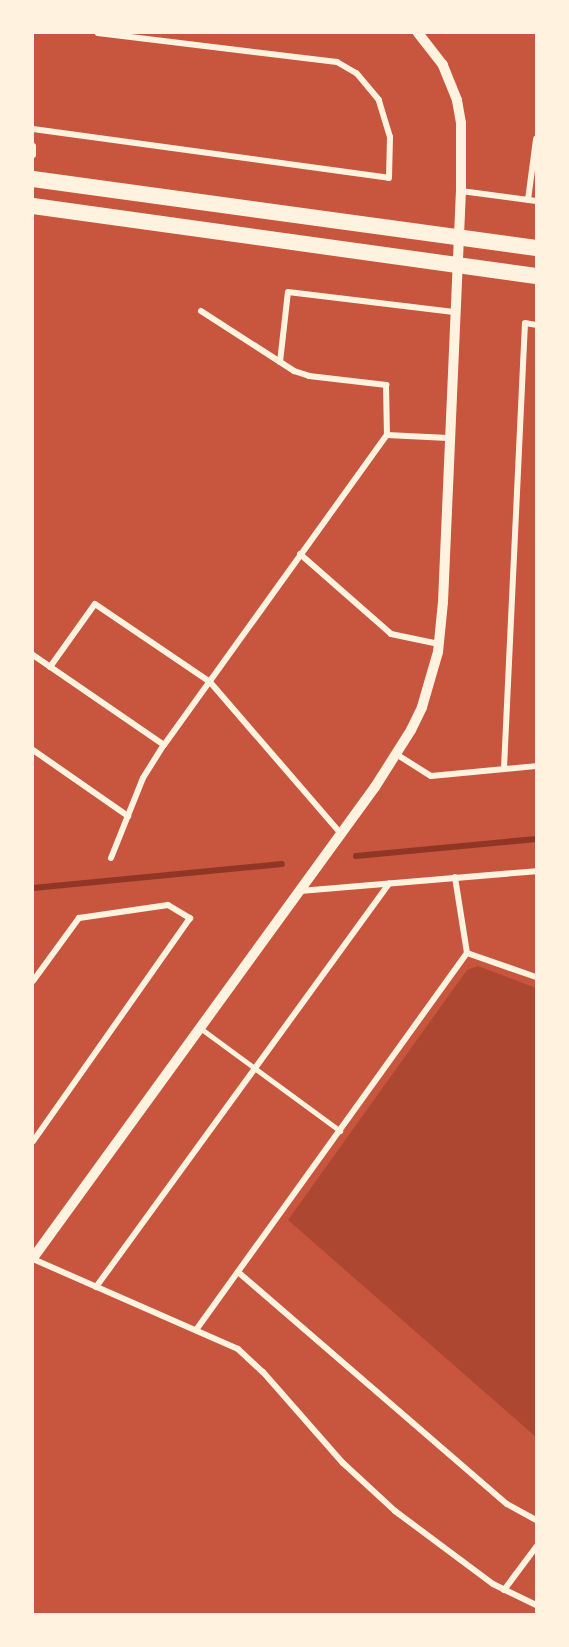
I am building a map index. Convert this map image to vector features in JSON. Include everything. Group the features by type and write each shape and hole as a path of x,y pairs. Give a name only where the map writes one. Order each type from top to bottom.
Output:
{"highway":[{"path":"33,179 536,248"},
{"path":"33,206 536,276"}],"street":[{"path":"33,129 389,177 390,137 379,100 356,73 337,63 98,33"},
{"path":"418,33 443,65 457,99 461,123 461,190 448,438 443,602 439,644 422,707 396,754 341,834 33,1258 238,1349 263,1371 343,1463 395,1511 438,1545 504,1590 536,1605"},
{"path":"461,190 532,201 536,139"},
{"path":"33,146 33,153"},
{"path":"280,362 288,292 454,307"},
{"path":"111,858 143,778 164,745 387,435 386,385 309,376 280,362 201,311"},
{"path":"504,768 525,323 536,325"},
{"path":"387,435 448,438"},
{"path":"300,554 391,634 439,644"},
{"path":"50,667 95,604 210,682 341,834"},
{"path":"33,656 164,745"},
{"path":"33,750 128,816"},
{"path":"396,754 431,776 536,766"},
{"path":"300,891 536,871"},
{"path":"196,1330 467,953 455,878"},
{"path":"96,1287 389,883"},
{"path":"33,981 78,918 168,905 190,918 33,1141"},
{"path":"467,953 536,977"},
{"path":"200,1028 340,1131"},
{"path":"238,1272 507,1504 536,1520"},
{"path":"504,1590 536,1547"}],"shaded area":[{"path":"478,966 536,988 536,1437 288,1220 467,970"}],"waterway":[{"path":"356,856 536,839"},
{"path":"33,888 282,864"}]}
